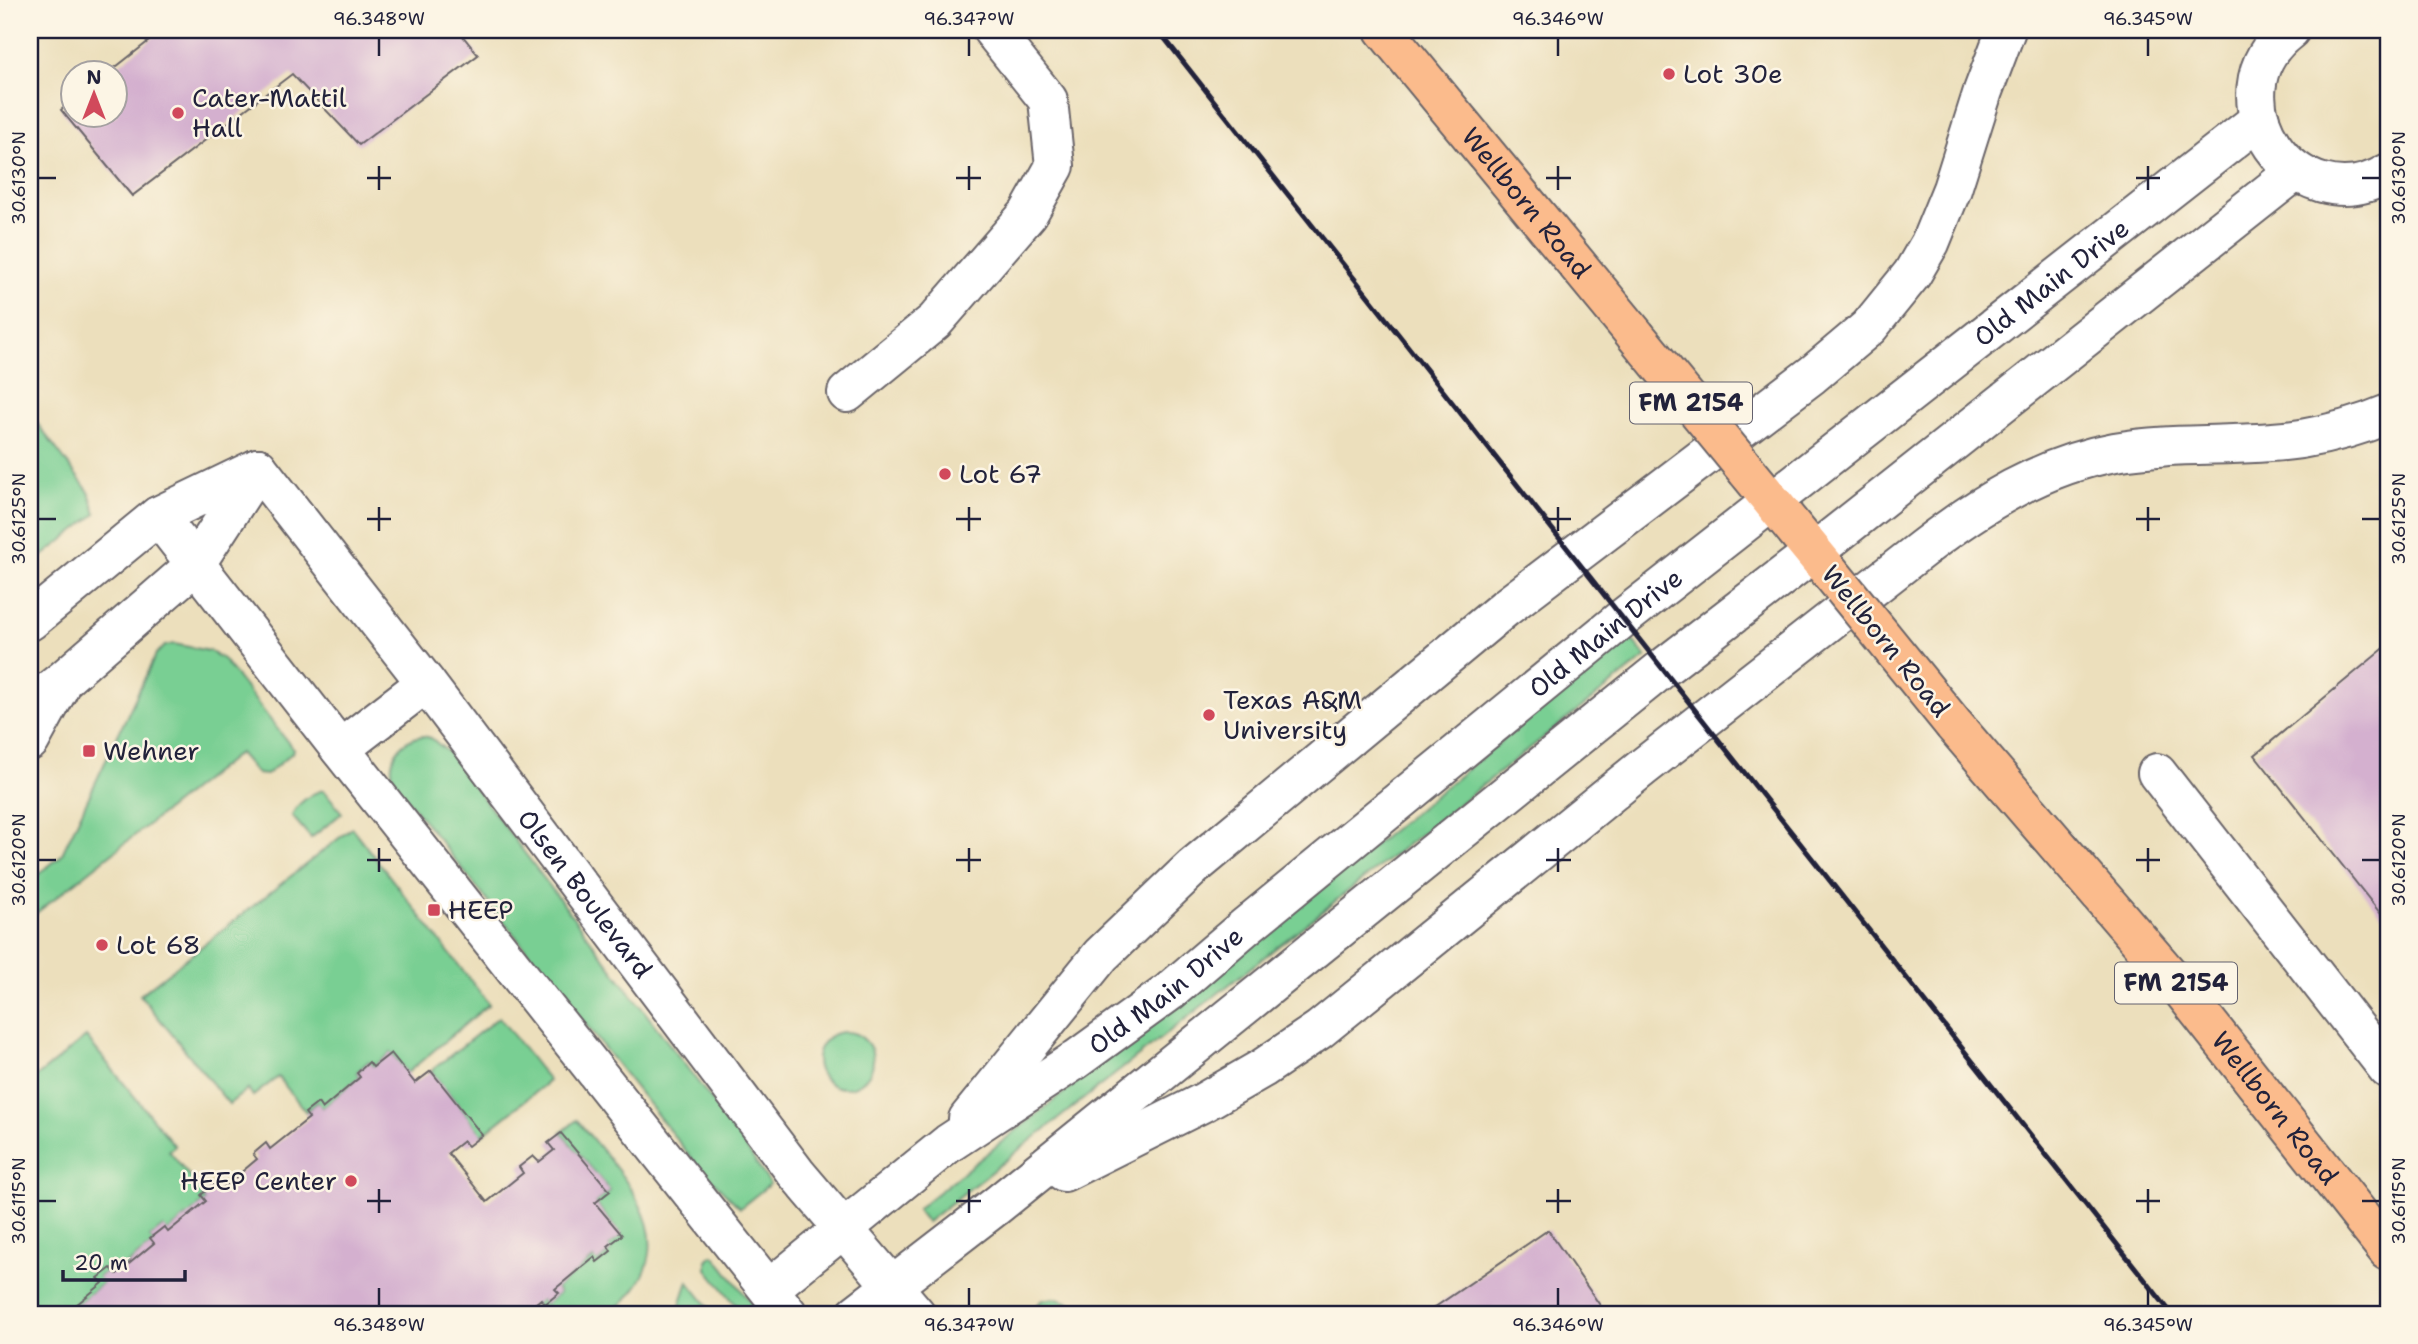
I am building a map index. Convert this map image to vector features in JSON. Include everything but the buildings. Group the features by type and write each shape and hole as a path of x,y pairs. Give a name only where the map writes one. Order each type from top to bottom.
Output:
{"main road":[{"name":"Wellborn Road","path":"1384,30 1954,725 2181,989 2388,1251"}],"street":[{"path":"847,393 935,321 1028,214 1055,166 1048,100 992,30"},
{"name":"Old Main Drive","path":"949,1143 1072,988 1160,896 1505,608 1812,375 1869,327 1912,274 1930,243 1952,189 1983,91 2006,30"},
{"path":"2290,30 2271,50 2261,69 2257,89 2260,119 2273,149 2287,164 2304,176 2324,183 2345,186 2366,183 2388,173"},
{"name":"Old Main Drive","path":"778,1302 844,1228 949,1143 1074,1061 1169,992 1623,618 2260,119"},
{"path":"856,1314 905,1300 996,1206 1653,677 2296,170"},
{"path":"996,1206 1204,1102 1263,1068 1319,1030 1642,768 1941,534 1996,496 2032,479 2115,452 2298,439 2336,432 2388,414"},
{"path":"30,621 158,516 258,468"},
{"path":"30,706 64,680 195,565 258,468"},
{"name":"Olsen Boulevard","path":"258,468 426,683 796,1174 905,1300"},
{"path":"158,516 778,1302"},
{"path":"30,741 64,680"},
{"path":"340,749 426,683"},
{"path":"2157,773 2388,1069"}],"green space":[{"path":"30,414 89,492 96,514 30,566"},
{"path":"1629,637 1646,657 927,1222 917,1209 1291,913"},
{"path":"174,644 209,651 223,659 293,749 292,753 266,775 257,774 239,753 30,918 30,881 61,856 156,654 165,646"},
{"path":"423,736 431,738 449,753 735,1131 770,1184 740,1208 697,1165 398,788 392,770 395,754 406,742"},
{"path":"324,790 342,813 311,838 292,816 305,800"},
{"path":"352,828 489,1004 407,1073 391,1053 373,1067 368,1062 357,1072 360,1077 322,1109 317,1103 306,1112 278,1077 253,1096 248,1089 229,1104 140,995"},
{"path":"499,1017 549,1081 482,1135 431,1071"},
{"path":"845,1032 856,1034 865,1040 871,1049 871,1071 865,1080 856,1086 845,1088 834,1086 825,1080 819,1071 817,1060 819,1049 825,1040 834,1034"},
{"path":"86,1037 175,1146 169,1151 204,1194 202,1196 206,1201 168,1232 163,1227 150,1238 154,1243 116,1273 111,1268 99,1277 103,1283 65,1314 60,1311 55,1314 30,1314 30,1082"},
{"path":"577,1120 615,1166 632,1190 644,1214 650,1238 648,1263 635,1288 610,1314 543,1314 535,1304 541,1299 545,1304 559,1293 556,1288 594,1258 598,1262 611,1251 608,1246 622,1235 595,1203 610,1191 561,1133"},
{"path":"712,1255 760,1314 743,1314 707,1269 707,1260"},
{"path":"688,1281 714,1314 677,1314"},
{"path":"1054,1298 1071,1303 1079,1314 1029,1314 1042,1300"}],"railway":[{"path":"1158,30 2172,1314"}],"place":[{"name":"Lot 30e","path":"1669,74"},
{"name":"Cater-Mattil Hall","path":"178,113"},
{"name":"Lot 67","path":"945,474"},
{"name":"Texas A&M University","path":"1209,715"},
{"name":"Wehner","path":"89,751"},
{"name":"HEEP","path":"434,910"},
{"name":"Lot 68","path":"102,945"},
{"name":"HEEP Center","path":"351,1181"}]}
